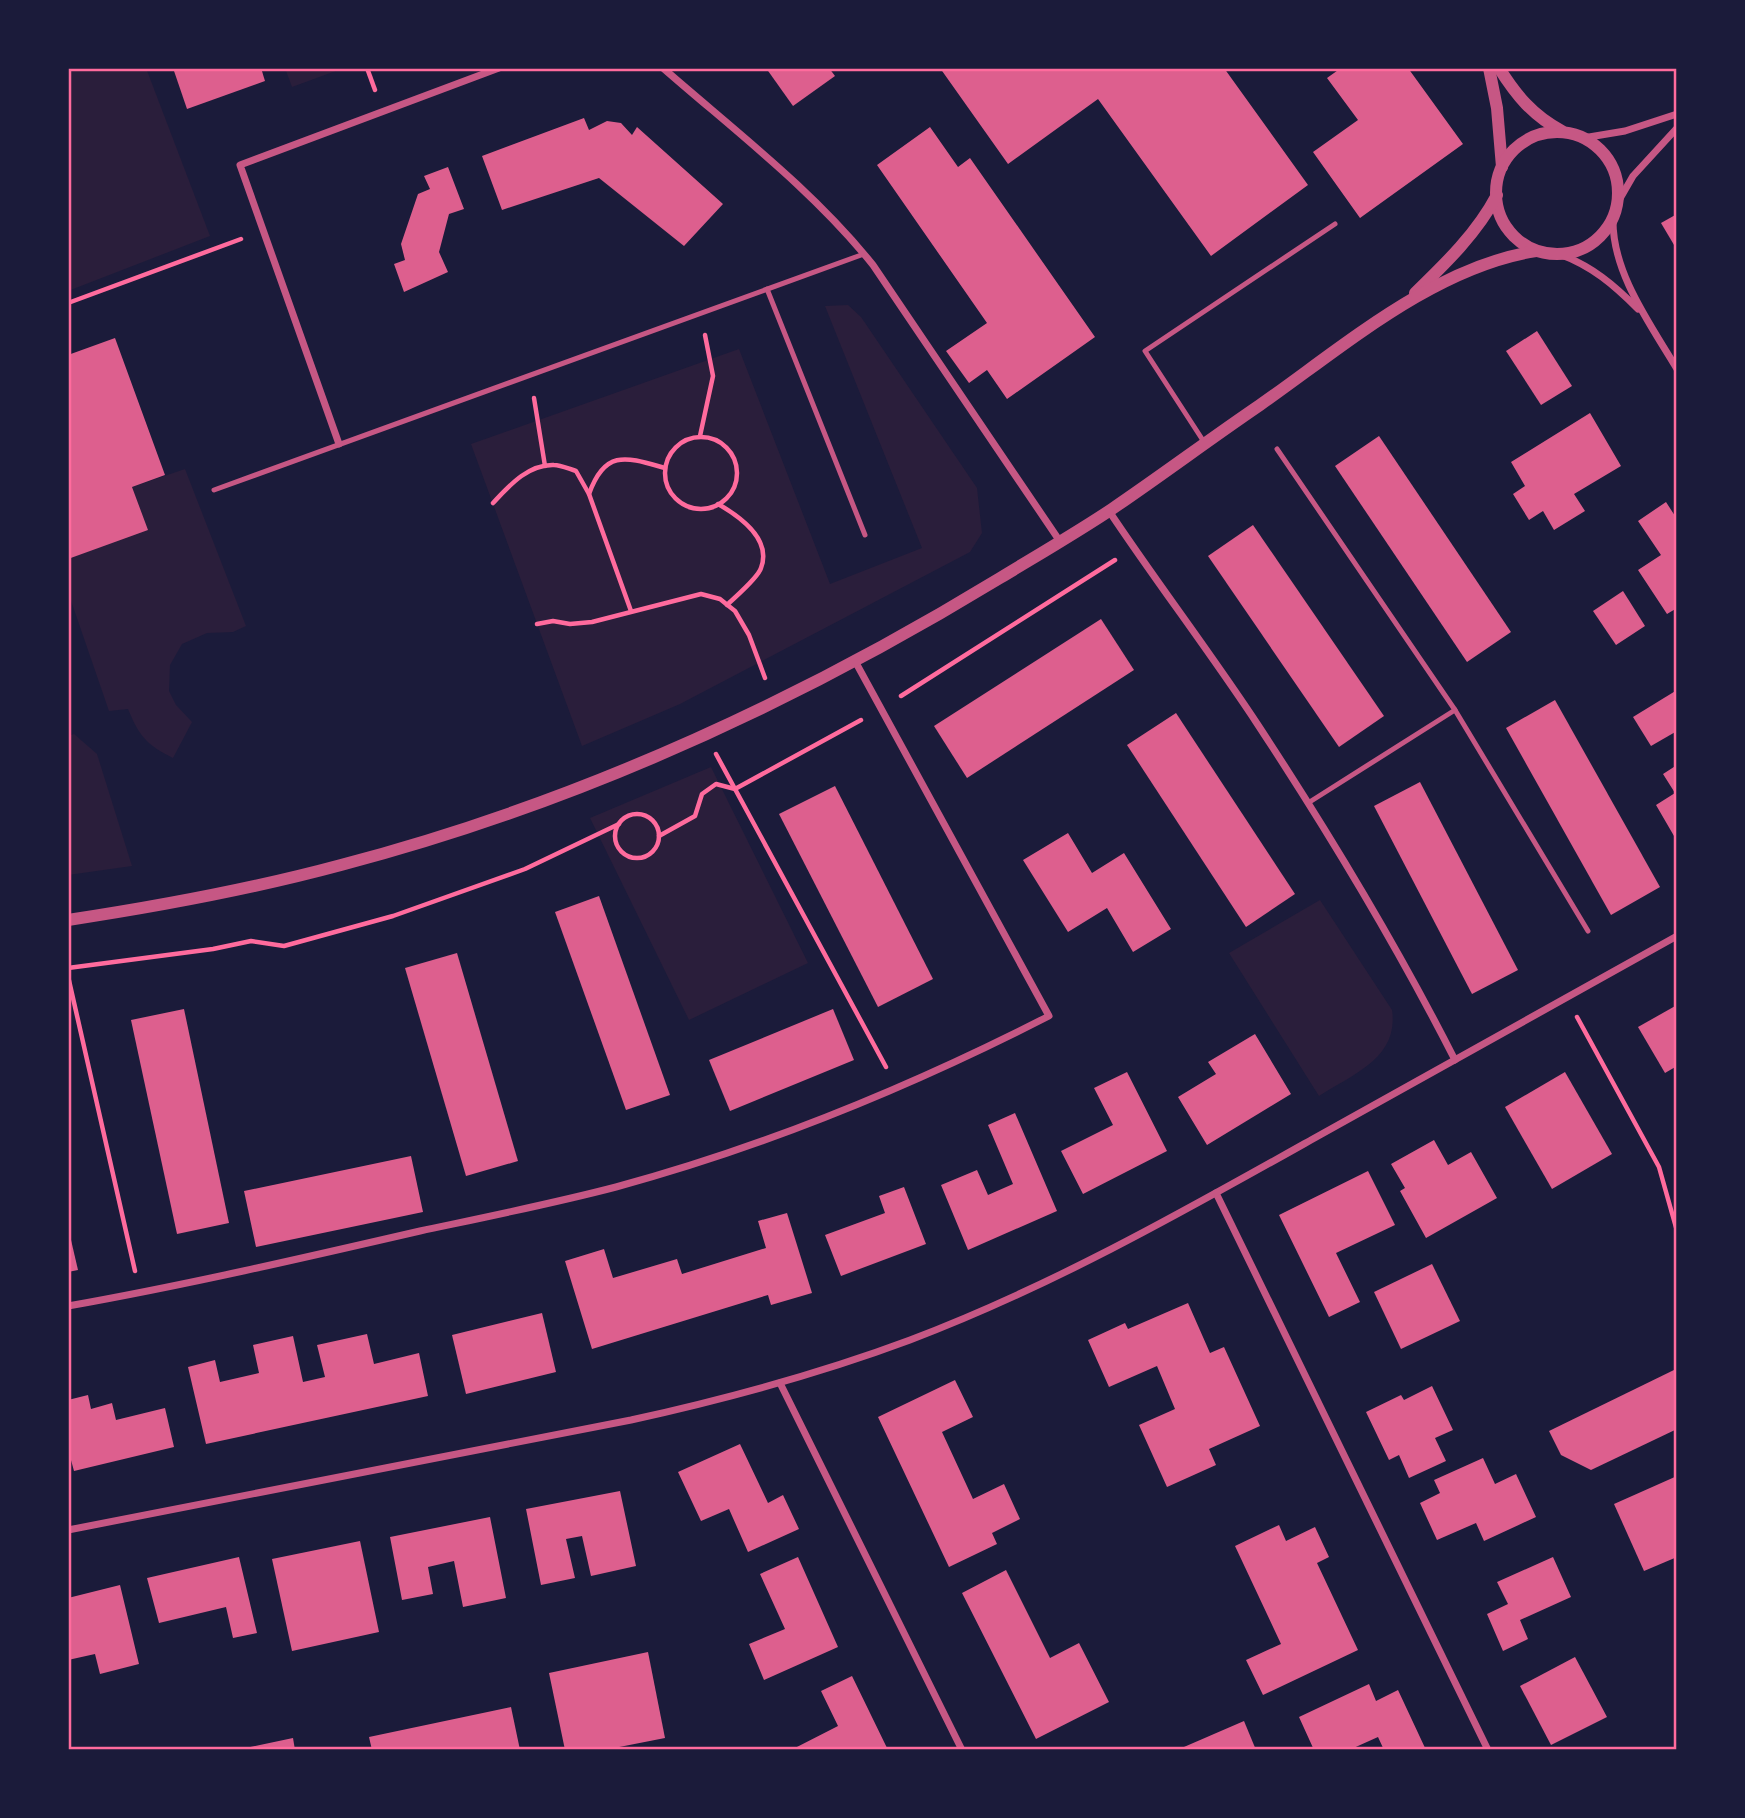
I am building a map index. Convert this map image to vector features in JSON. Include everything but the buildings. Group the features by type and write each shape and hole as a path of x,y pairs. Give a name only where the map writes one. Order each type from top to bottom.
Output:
{"street":[{"path":"339,444 240,165 499,68"},
{"path":"663,68 808,195 864,254 1059,540"},
{"path":"1489,68 1497,108 1502,167"},
{"path":"1499,68 1527,107 1545,122 1599,148 1611,163 1618,182 1618,202"},
{"path":"1583,138 1625,131 1677,114"},
{"path":"1677,128 1633,176 1618,202 1613,219 1619,260 1644,314 1677,369"},
{"path":"1565,132 1546,133 1527,140 1513,151 1502,167 1498,176 1497,195 1504,223 1523,245 1536,251 1569,254 1588,247 1602,235 1613,219"},
{"path":"1399,307 1462,245 1489,211 1497,195"},
{"path":"68,920 181,902 268,884 419,843 571,791 706,734 855,661 987,586 1109,511 1399,307 1480,266 1536,251"},
{"path":"1559,254 1581,262 1602,275 1644,314"},
{"path":"1109,511 1185,617 1308,803 1394,946 1455,1060"},
{"path":"68,1306 296,1260 618,1186 745,1147 898,1089 1049,1016 855,661"},
{"path":"68,1530 631,1420 780,1383 848,1362 974,1314 1095,1257 1216,1193 1677,936"},
{"path":"1216,1193 1488,1750"},
{"path":"780,1383 962,1750"}],"lane":[{"path":"1205,443 1145,351 1335,224"},
{"path":"214,490 864,254"},
{"path":"767,289 865,535"},
{"path":"1277,449 1455,710 1588,931"},
{"path":"1308,803 1455,710"}],"path":[{"path":"68,303 263,231"},
{"path":"699,436 713,376 701,314"},
{"path":"530,375 545,466"},
{"path":"699,436 721,443 734,460 737,472 731,493 718,504 701,509 690,508 672,495 666,485 665,468 670,452 678,444 699,436"},
{"path":"589,494 596,475 607,463 620,458 665,468"},
{"path":"493,503 513,482 536,468 555,465 576,471 589,494 631,611"},
{"path":"718,504 731,511 757,534 763,550 761,569 727,605"},
{"path":"537,624 553,621 570,624 593,622 701,594 720,599 735,611 749,635 773,702"},
{"path":"706,734 898,1089"},
{"path":"68,968 213,949 251,941 284,946 393,916 525,870 633,815 649,818 658,829 659,839 655,848 641,858 625,854 616,840 615,833 619,824"},
{"path":"68,976 140,1292"},
{"path":"1566,998 1660,1167 1677,1231"}],"shaded area":[{"path":"68,68 146,68 210,236 68,291"},
{"path":"285,68 344,68 292,87"},
{"path":"848,305 861,317 977,488 982,533 970,552 680,704 582,746 471,444 739,349 830,584 922,548 825,306"},
{"path":"185,469 246,626 233,632 207,633 182,644 170,665 169,691 176,705 192,722 173,758 145,739 128,709 109,711 68,592 68,559 147,529 132,487"},
{"path":"74,734 97,754 132,866 68,875 68,736"},
{"path":"711,767 808,963 689,1020 590,818"},
{"path":"1320,900 1392,1010 1392,1027 1381,1053 1371,1063 1319,1096 1229,953"}]}
